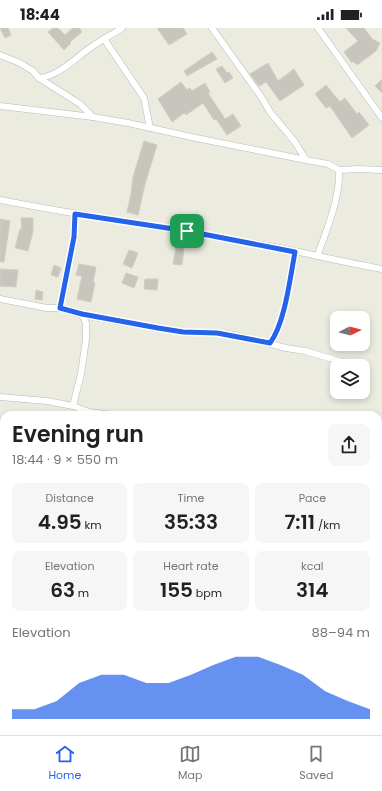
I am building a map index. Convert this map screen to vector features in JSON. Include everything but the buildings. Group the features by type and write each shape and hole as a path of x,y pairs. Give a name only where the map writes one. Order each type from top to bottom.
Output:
{"street":[{"path":"39,78 48,77 53,74 122,28"},
{"path":"212,28 262,98 270,112 295,142 306,160"},
{"path":"318,28 382,118"},
{"path":"104,39 144,98 150,128"},
{"path":"0,55 20,63 33,71 39,78 80,104 93,117"},
{"path":"0,106 93,117 328,164 339,170 382,170"},
{"path":"318,256 319,248 324,240 339,185 339,170"},
{"path":"0,200 75,214 194,233 382,269"},
{"path":"60,308 74,237 75,214"},
{"path":"270,343 276,335 281,322 295,252"},
{"path":"0,299 47,308 60,308 82,314 183,332 223,334 306,351 333,359"},
{"path":"73,406 81,374 86,335 86,323 82,314"},
{"path":"0,396 46,401 73,406 86,411"}],"route":[{"path":"75,214 187,231 266,245 295,252 281,322 276,335 270,343 235,335 183,332 158,328 82,314 60,308 74,237 75,214"}]}
